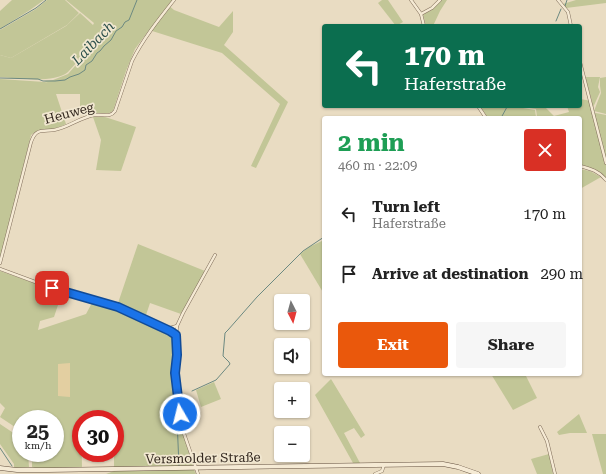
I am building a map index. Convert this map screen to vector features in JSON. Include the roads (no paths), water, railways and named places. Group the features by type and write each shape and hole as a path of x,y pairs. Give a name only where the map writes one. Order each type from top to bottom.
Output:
{"main road":[{"name":"Versmolder Straße","path":"0,468 48,472 443,464 458,467 478,474"}],"street":[{"name":"Heuweg","path":"0,263 34,135 40,131 62,128 88,116 96,114 113,115 136,54 174,0"},
{"path":"411,0 421,14 424,24"},
{"path":"421,14 432,8 440,0"},
{"path":"558,0 568,12 571,24"},
{"path":"582,70 606,163"},
{"path":"582,167 599,172 606,180"},
{"path":"198,474 181,425 175,373 177,355 176,335 177,326 215,255"},
{"path":"0,269 65,292 118,307 176,335"},
{"path":"166,329 177,326"},
{"path":"540,427 547,441 555,474"},
{"path":"375,474 382,471 384,465"}],"waterway":[{"path":"0,29 36,8 46,0"},
{"name":"Laibach","path":"0,78 55,81 65,80 79,74 85,70 86,65 92,61 97,53 111,40 116,31 129,20 137,0"},
{"path":"565,6 567,0"},
{"path":"556,21 561,9"},
{"path":"502,116 506,108"},
{"path":"192,391 216,380 230,364 223,356 225,333 257,297 303,251 322,238"},
{"path":"176,396 179,466"},
{"name":"Laibach","path":"0,448 12,466"}]}
